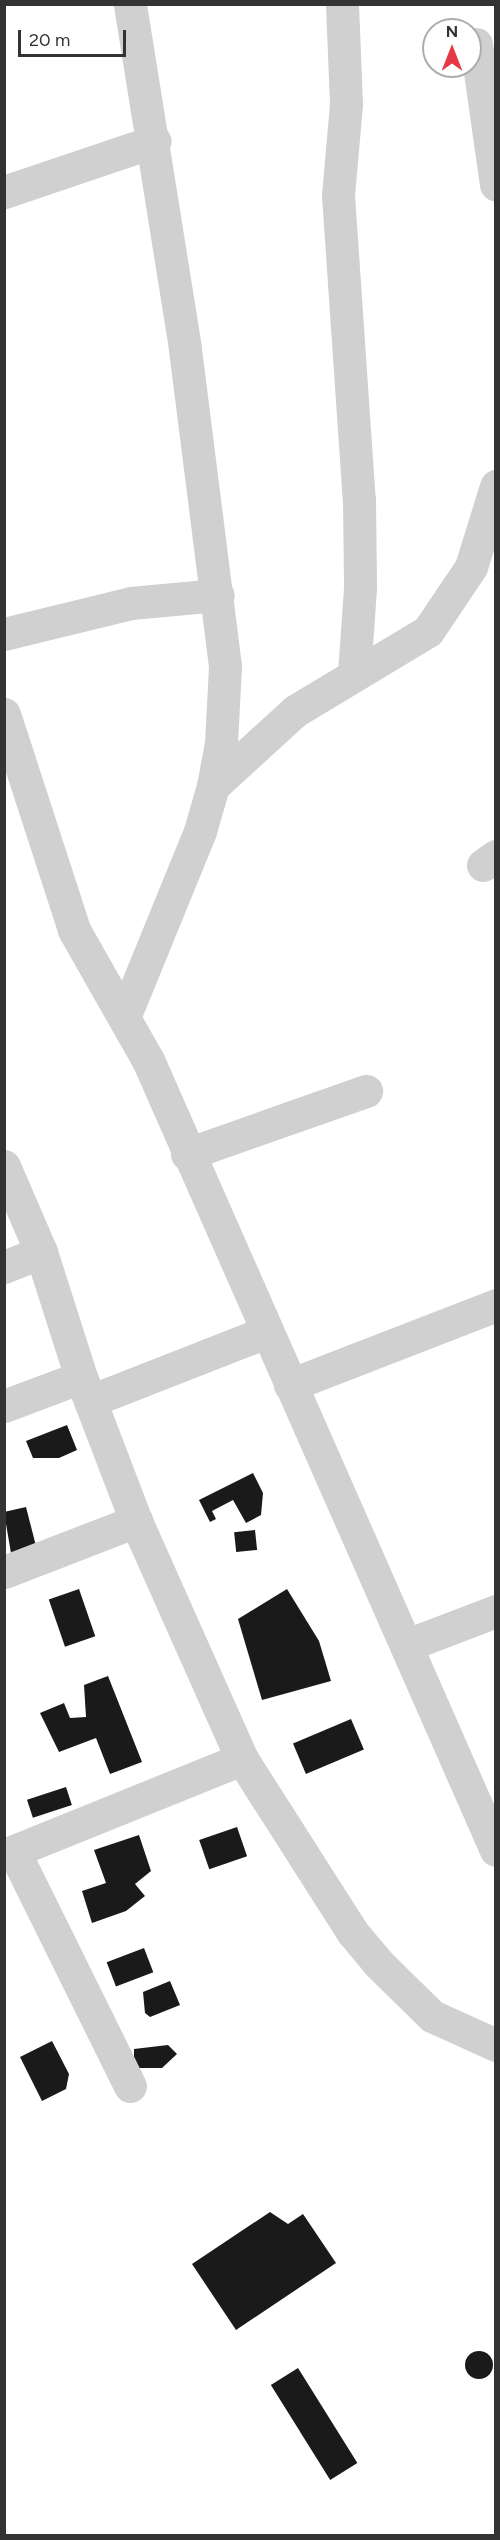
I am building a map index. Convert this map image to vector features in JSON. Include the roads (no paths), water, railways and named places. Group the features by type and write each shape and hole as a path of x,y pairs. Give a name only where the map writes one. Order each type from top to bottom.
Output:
{"street":[{"path":"125,1015 200,831 213,786 225,666 218,595 155,141 130,4"},
{"path":"342,4 346,104 338,195 359,500 360,588 354,674"},
{"path":"481,78 495,185"},
{"path":"4,192 155,141"},
{"path":"213,786 295,711 428,631 449,604 471,567 495,486"},
{"path":"4,634 131,603 218,595"},
{"path":"4,714 74,930 125,1015 407,1645 495,1850"},
{"path":"187,1154 366,1091"},
{"path":"4,1166 41,1252 86,1389 136,1521 242,1759 353,1933 378,1964 432,2016 495,2044"},
{"path":"4,1267 41,1252"},
{"path":"290,1385 495,1305"},
{"path":"4,1406 86,1389 266,1332"},
{"path":"4,1572 136,1521"},
{"path":"407,1645 495,1611"},
{"path":"130,2086 9,1843 242,1759"}]}
